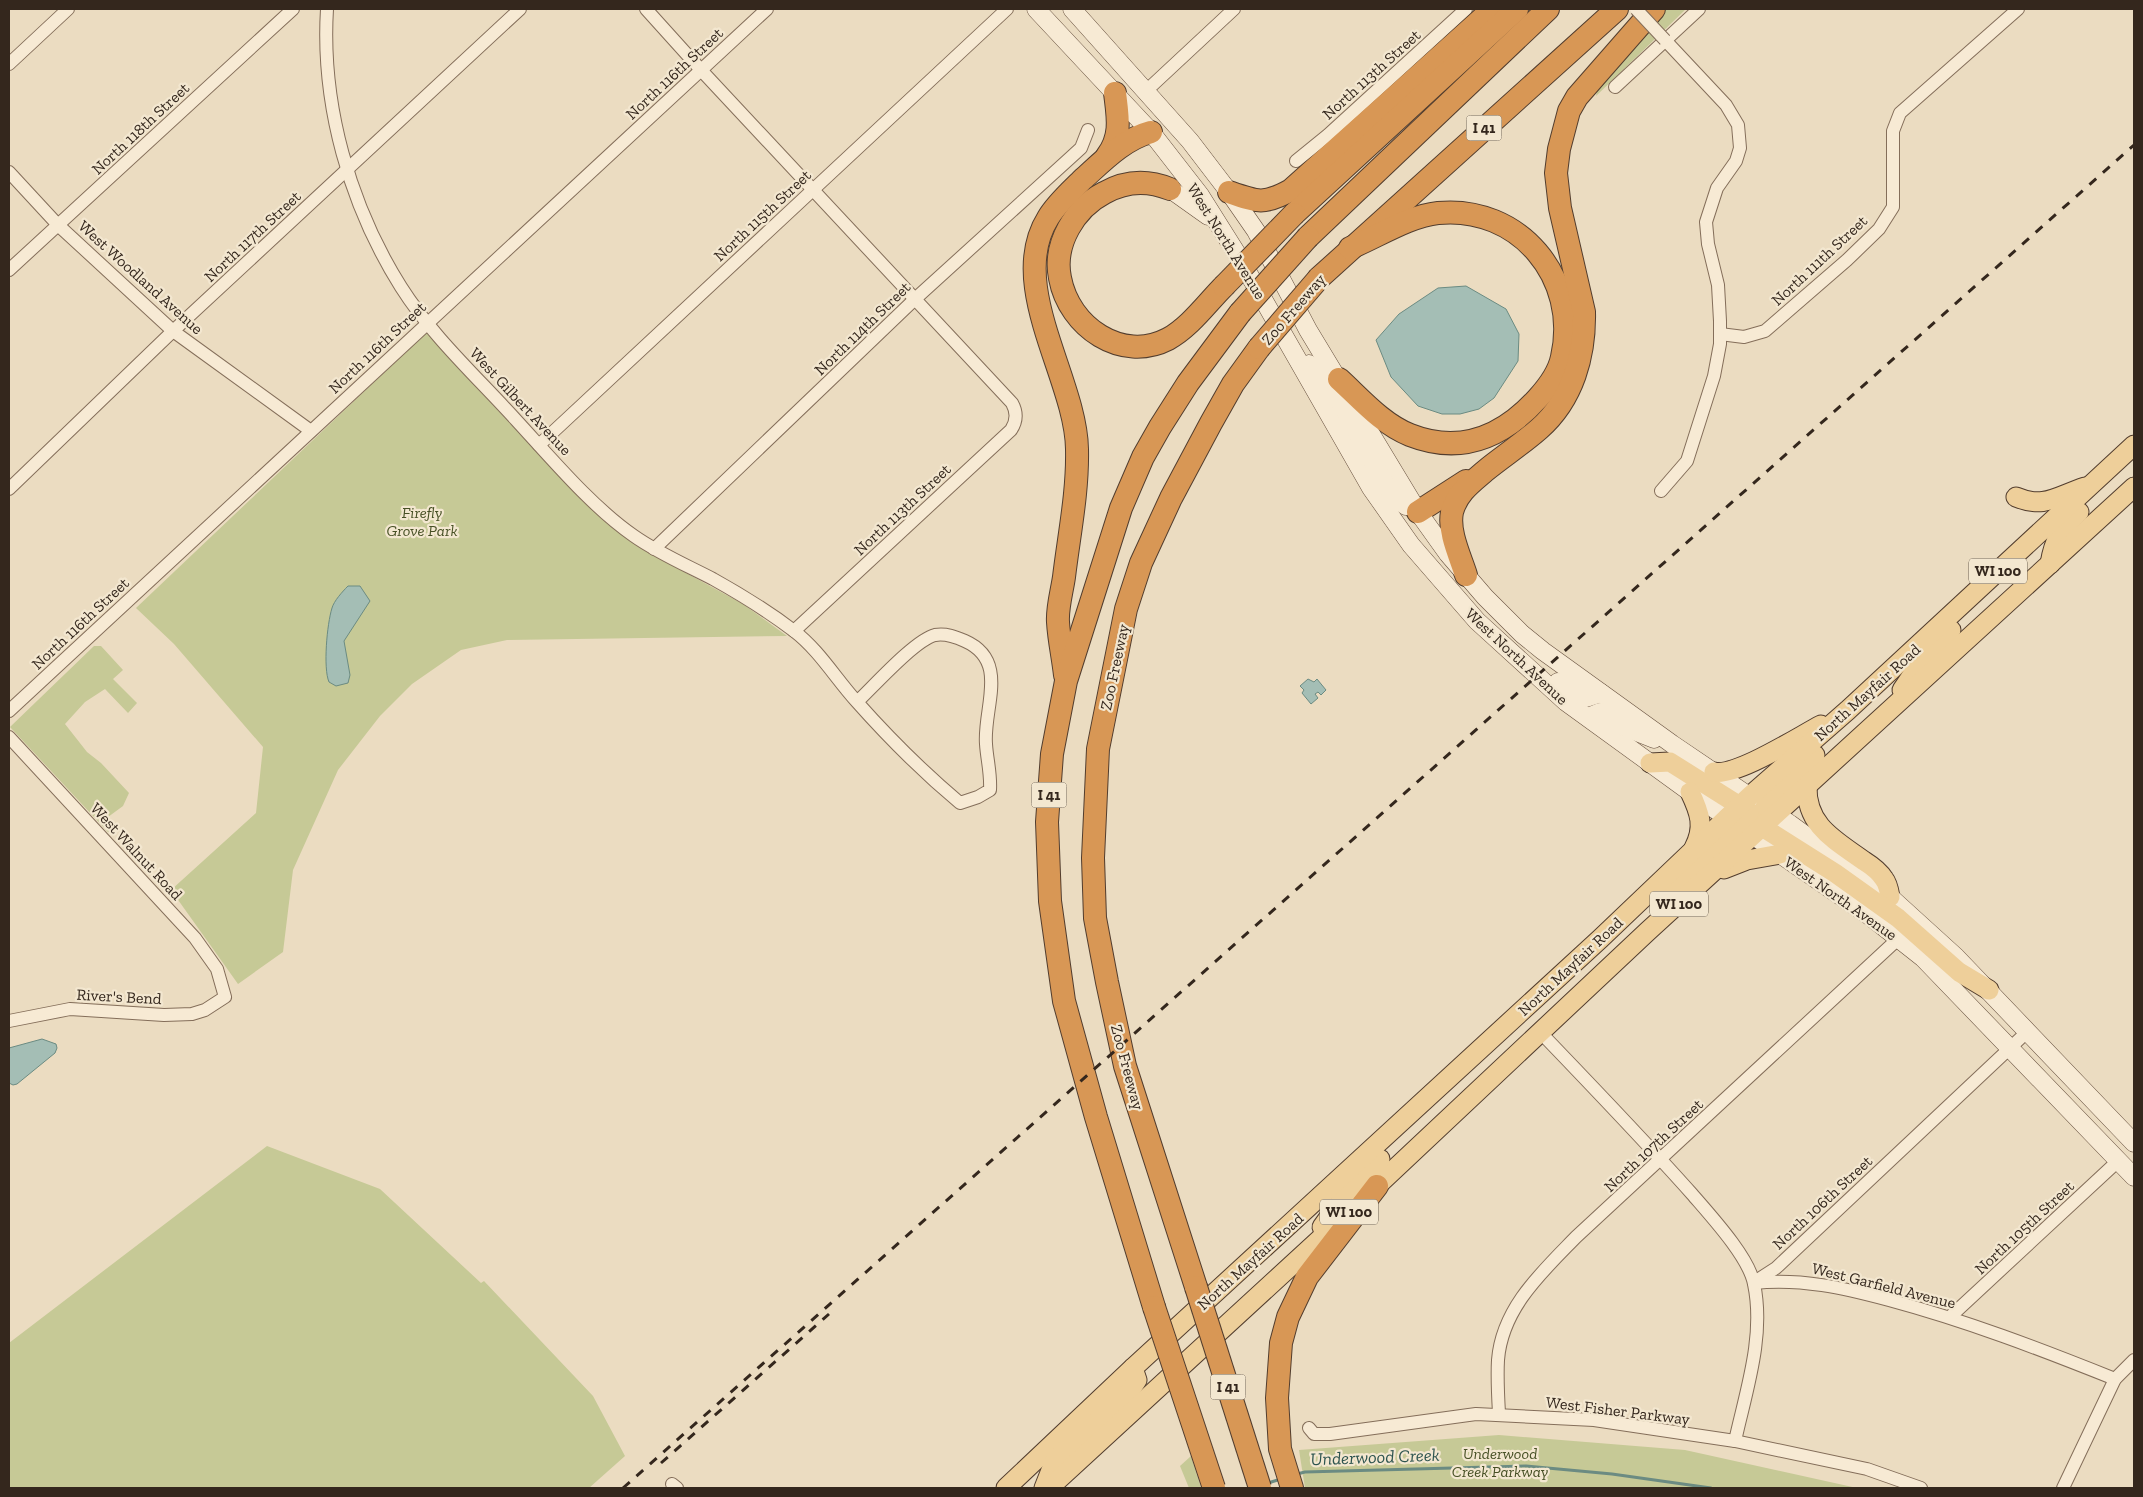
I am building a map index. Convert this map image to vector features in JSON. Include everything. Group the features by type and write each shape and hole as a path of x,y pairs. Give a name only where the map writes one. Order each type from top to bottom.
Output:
{"highway":[{"path":"1229,192 1257,202 1272,200 1291,190 1493,9"},
{"path":"1170,189 1162,186 1135,183 1116,186 1090,200 1068,229 1060,252 1060,278 1070,307 1090,328 1114,345 1135,348 1155,345 1170,338 1294,214 1517,9"},
{"name":"I 41","path":"1214,1488 1154,1307 1096,1117 1064,1000 1050,901 1047,822 1052,754 1066,681 1121,508 1143,457 1188,382 1240,313 1308,237 1548,9"},
{"name":"Zoo Freeway","path":"1260,1488 1125,1066 1107,982 1096,918 1094,884 1098,749 1126,609 1142,564 1171,498 1233,384 1259,348 1320,278 1350,248 1617,9"},
{"path":"1466,575 1453,533 1453,510 1460,493 1540,428 1557,409 1575,377 1583,341 1584,312 1560,208 1556,173 1559,149 1569,111 1577,97 1654,9"},
{"path":"1105,159 1118,137 1119,125 1115,93"},
{"path":"1066,681 1058,621 1074,500 1076,435 1040,306 1035,268 1038,245 1048,218 1061,201 1105,159 1138,136 1151,132"},
{"path":"1339,378 1378,414 1409,434 1432,441 1456,442 1474,440 1494,435 1526,412 1558,369 1564,346 1564,312 1555,280 1546,264 1524,238 1495,220 1470,214 1438,213 1409,221 1350,248"},
{"path":"1418,512 1495,463"},
{"path":"1292,1488 1280,1449 1278,1366 1281,1343 1288,1317 1308,1276 1377,1186"}],"main road":[{"name":"West North Avenue","path":"1036,9 1151,132 1189,180 1222,227 1362,472 1397,526 1448,590 1477,621 1543,682 1690,792 1752,817 1890,897 1989,990 2134,1144"},
{"name":"West North Avenue","path":"1072,9 1196,148 1229,192 1256,231 1308,330 1339,378 1418,512 1466,575 1522,634 1601,693 1714,772 1780,854 1899,938 1948,982 2034,1072 2126,1162 2134,1177"},
{"path":"1151,132 1166,133 1196,148"},
{"path":"1170,189 1184,197 1222,227"},
{"path":"1292,350 1315,369 1336,398 1387,487 1399,502 1418,512 1397,526"},
{"name":"North Mayfair Road","path":"1049,1488 1300,1259 1648,931 1709,876 1752,817 1848,710 2134,445"},
{"path":"2050,564 2055,540 2065,525 2134,462"},
{"path":"2016,497 2030,503 2043,503 2090,485"},
{"name":"North Mayfair Road","path":"1006,1488 1133,1368 1458,1071 1694,849 1807,786 2134,487"},
{"path":"1881,719 1917,668 1949,632 2030,557 2043,539 2044,528"},
{"path":"1543,682 1551,680 1560,682 1586,698 1601,693"},
{"path":"1714,772 1722,774 1739,768 1848,710"},
{"path":"1588,717 1600,712 1644,737 1672,744"},
{"path":"1650,763 1670,762 1870,896 1923,939 1959,972 1989,990"},
{"path":"1807,786 1809,809 1816,822 1833,839 1876,870 1886,880 1890,897"},
{"path":"1690,792 1698,808 1702,828 1694,849"},
{"path":"1648,931 1676,888 1752,817"},
{"path":"1709,876 1747,860 1780,854"},
{"path":"1300,1259 1336,1207 1364,1175 1452,1093 1458,1085 1458,1071"},
{"path":"2034,1072 2068,1096 2108,1138 2122,1147 2134,1144"},
{"path":"1044,1488 1055,1460 1129,1392 1137,1380 1133,1368"}],"street":[{"path":"9,64 68,9"},
{"name":"North 118th Street","path":"9,270 293,9"},
{"name":"West Gilbert Avenue","path":"327,9 328,72 335,124 347,169 377,246 402,289 427,323 539,445 599,506 631,534 654,549 716,580 794,631 857,702 931,779 960,803 978,797 990,790 991,773 986,744 993,674 986,660 972,644 952,635 936,635 921,642 857,702"},
{"name":"North 117th Street","path":"9,489 173,331 520,9"},
{"path":"646,9 915,299"},
{"name":"North 116th Street","path":"9,711 768,9"},
{"name":"North 115th Street","path":"539,445 1007,9"},
{"path":"1146,91 1234,9"},
{"name":"North 113th Street","path":"1296,161 1328,135 1466,9"},
{"path":"1636,9 1726,106 1738,125 1740,148 1736,162 1716,188 1706,222 1708,244 1718,285 1720,334 1714,376 1687,461 1661,492"},
{"path":"1615,87 1699,9"},
{"name":"North 111th Street","path":"1720,334 1744,337 1765,331 1847,260 1879,229 1893,207 1895,185 1893,131 1900,113 2018,9"},
{"name":"North 114th Street","path":"654,549 915,299 1070,159 1081,148 1088,130"},
{"name":"West Woodland Avenue","path":"9,172 58,225 173,331 310,431"},
{"name":"North 113th Street","path":"794,631 1011,430 1016,418 1012,403 915,299"},
{"name":"West Walnut Road","path":"9,738 195,938 217,969 225,997"},
{"name":"North 107th Street","path":"1499,1414 1499,1351 1507,1324 1521,1298 1576,1238 1899,938"},
{"name":"River's Bend","path":"9,1021 70,1009 164,1015 192,1014 205,1010 225,997"},
{"name":"North 106th Street","path":"1754,1283 1776,1268 2027,1032"},
{"path":"1541,1033 1660,1159 1722,1229 1754,1283 1757,1321 1754,1356 1735,1441"},
{"name":"North 105th Street","path":"1951,1316 2126,1162"},
{"name":"West Garfield Avenue","path":"1754,1283 1779,1280 1817,1283 1951,1316 2029,1344 2115,1379"},
{"path":"2063,1488 2115,1379 2134,1360"},
{"name":"West Fisher Parkway","path":"1309,1428 1314,1434 1330,1434 1476,1414 1594,1420 1735,1441 1867,1469 1922,1488"}],"green space":[{"path":"1642,9 1686,9 1596,96 1601,68"},
{"name":"Firefly Grove Park","path":"429,330 644,550 743,604 787,636 507,640 461,650 412,684 380,716 338,770 293,870 283,952 238,984 171,890 256,813 263,747 174,644 136,608"},
{"path":"94,646 101,646 123,670 113,679 137,703 128,713 105,689 85,702 65,724 87,752 101,763 129,793 123,806 108,817 117,827 108,832 10,727"},
{"path":"267,1146 380,1189 481,1283 484,1281 593,1396 625,1456 589,1488 9,1488 9,1343"},
{"name":"Underwood Creek Parkway","path":"1499,1435 1685,1450 1857,1488 1305,1488 1299,1450"},
{"path":"1191,1456 1201,1488 1189,1488 1180,1466"}],"water":[{"path":"1466,286 1506,309 1519,334 1518,361 1494,398 1479,409 1460,414 1442,414 1418,406 1391,377 1376,340 1399,314 1438,288"},
{"path":"348,586 360,586 370,601 344,641 350,675 348,683 336,686 329,682 327,675 327,635 333,605"},
{"path":"1308,679 1314,682 1317,679 1326,690 1321,695 1318,692 1315,694 1318,698 1311,704 1302,693 1304,690 1300,686"},
{"path":"42,1039 56,1044 55,1053 17,1084 9,1083 9,1048"}],"waterway":[{"name":"Underwood Creek","path":"1297,1474 1305,1472 1526,1466 1612,1474 1711,1488"},
{"name":"Underwood Creek","path":"1268,1483 1281,1479"}],"railway":[{"path":"623,1488 2134,145"},
{"path":"661,1463 829,1314"}]}
